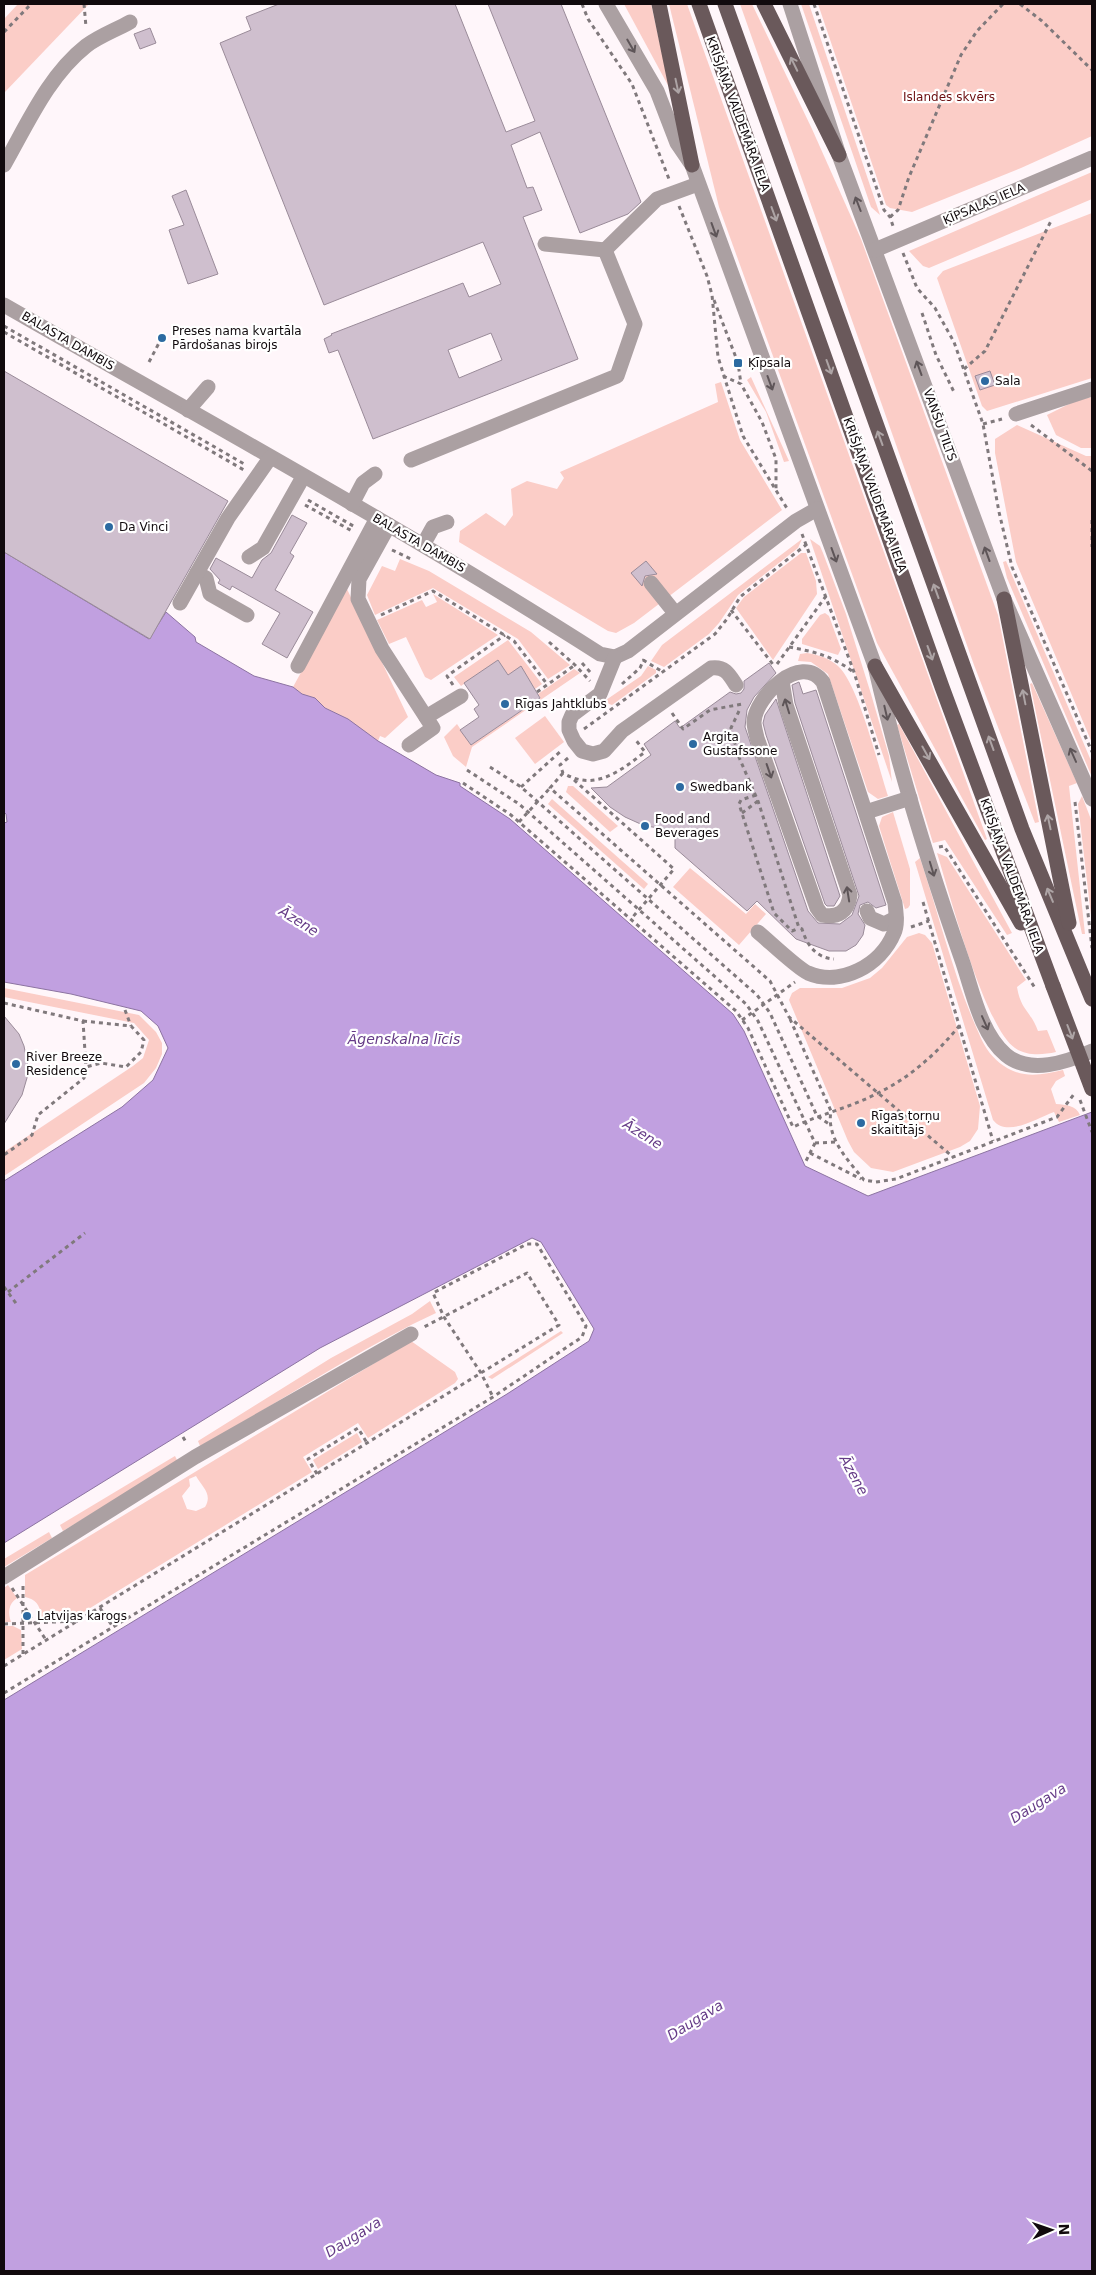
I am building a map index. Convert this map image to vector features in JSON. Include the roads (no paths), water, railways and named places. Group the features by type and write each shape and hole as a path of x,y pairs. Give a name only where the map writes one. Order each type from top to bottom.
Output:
{"main road":[{"path":"659,4 692,165"},
{"name":"KRIŠJĀŅA VALDEMĀRA IELA","path":"699,4 942,687 1092,1090"},
{"name":"KRIŠJĀŅA VALDEMĀRA IELA","path":"725,4 1022,828 1076,956 1092,1000"},
{"path":"764,4 839,155"},
{"path":"1004,600 1076,956"},
{"path":"875,666 1044,964"}],"street":[{"path":"606,4 657,91 678,143 692,165 875,666 889,727 910,798 981,1014 997,1044 1015,1061 1035,1065 1062,1062 1092,1051"},
{"name":"VANŠU TILTS","path":"790,4 839,155 1004,600 1090,793"},
{"path":"4,165 52,83 87,46 130,22"},
{"name":"ĶĪPSALAS IELA","path":"875,250 1092,158"},
{"path":"545,244 604,250 657,199 698,184"},
{"path":"411,460 617,376 635,324 604,250"},
{"name":"BALASTA DAMBIS","path":"4,305 383,521 513,598 600,654 621,654"},
{"path":"188,410 208,387"},
{"path":"1016,414 1092,389"},
{"path":"180,603 228,518 270,458"},
{"path":"352,504 363,484 375,474"},
{"path":"249,557 262,548 303,476"},
{"path":"736,685 728,672 719,667 711,668 622,731 604,751 593,754 582,751 574,741 569,730 569,722 572,715 600,694 621,654 674,614 792,515 817,509"},
{"path":"383,521 359,579 358,599 382,649 434,728 409,745"},
{"path":"298,666 383,521"},
{"path":"423,545 433,527 447,522"},
{"path":"197,573 206,578 210,594 247,615"},
{"path":"651,584 674,614"},
{"path":"758,932 808,973 829,977 861,970 872,962 896,925 895,903 823,682 817,674 801,670 791,673 777,672"},
{"path":"777,672 786,705 850,896 849,904 843,913 832,917 822,915 817,908 757,738 754,721 777,672"},
{"path":"426,717 461,696"},
{"path":"866,812 910,798"},
{"path":"867,911 870,918 884,924 896,925"},
{"path":"4,1576 195,1457 411,1334"}],"water":[{"path":"4,552 149,639 166,612 195,637 196,642 254,676 293,687 302,694 315,698 325,708 348,719 378,741 436,775 460,783 460,786 510,819 733,1014 744,1031 805,1166 868,1196 1092,1112 1092,2271 4,2271 4,1700 507,1394 589,1341 594,1329 541,1242 532,1238 320,1348 4,1543 4,1181 122,1107 153,1080 168,1048 158,1026 141,1011 71,994 4,982 4,823 7,822 4,812"}],"place":[{"name":"Preses nama kvartāla Pārdošanas birojs","path":"162,338"},
{"name":"Ķīpsala","path":"738,363"},
{"name":"Sala","path":"985,381"},
{"name":"Da Vinci","path":"109,527"},
{"name":"Rīgas Jahtklubs","path":"505,704"},
{"name":"Argita Gustafssone","path":"693,744"},
{"name":"Swedbank","path":"680,787"},
{"name":"Food and Beverages","path":"645,826"},
{"name":"River Breeze Residence","path":"16,1064"},
{"name":"Rīgas torņu skaitītājs","path":"861,1123"},
{"name":"Latvijas karogs","path":"27,1616"}],"park label":[{"name":"Islandes skvērs","path":"949,97"}],"water label":[{"name":"Āzene","path":"299,921"},
{"name":"Āgenskalna līcis","path":"404,1039"},
{"name":"Āzene","path":"643,1134"},
{"name":"Āzene","path":"854,1475"},
{"name":"Daugava","path":"1038,1803"},
{"name":"Daugava","path":"695,2020"},
{"name":"Daugava","path":"353,2237"}]}
